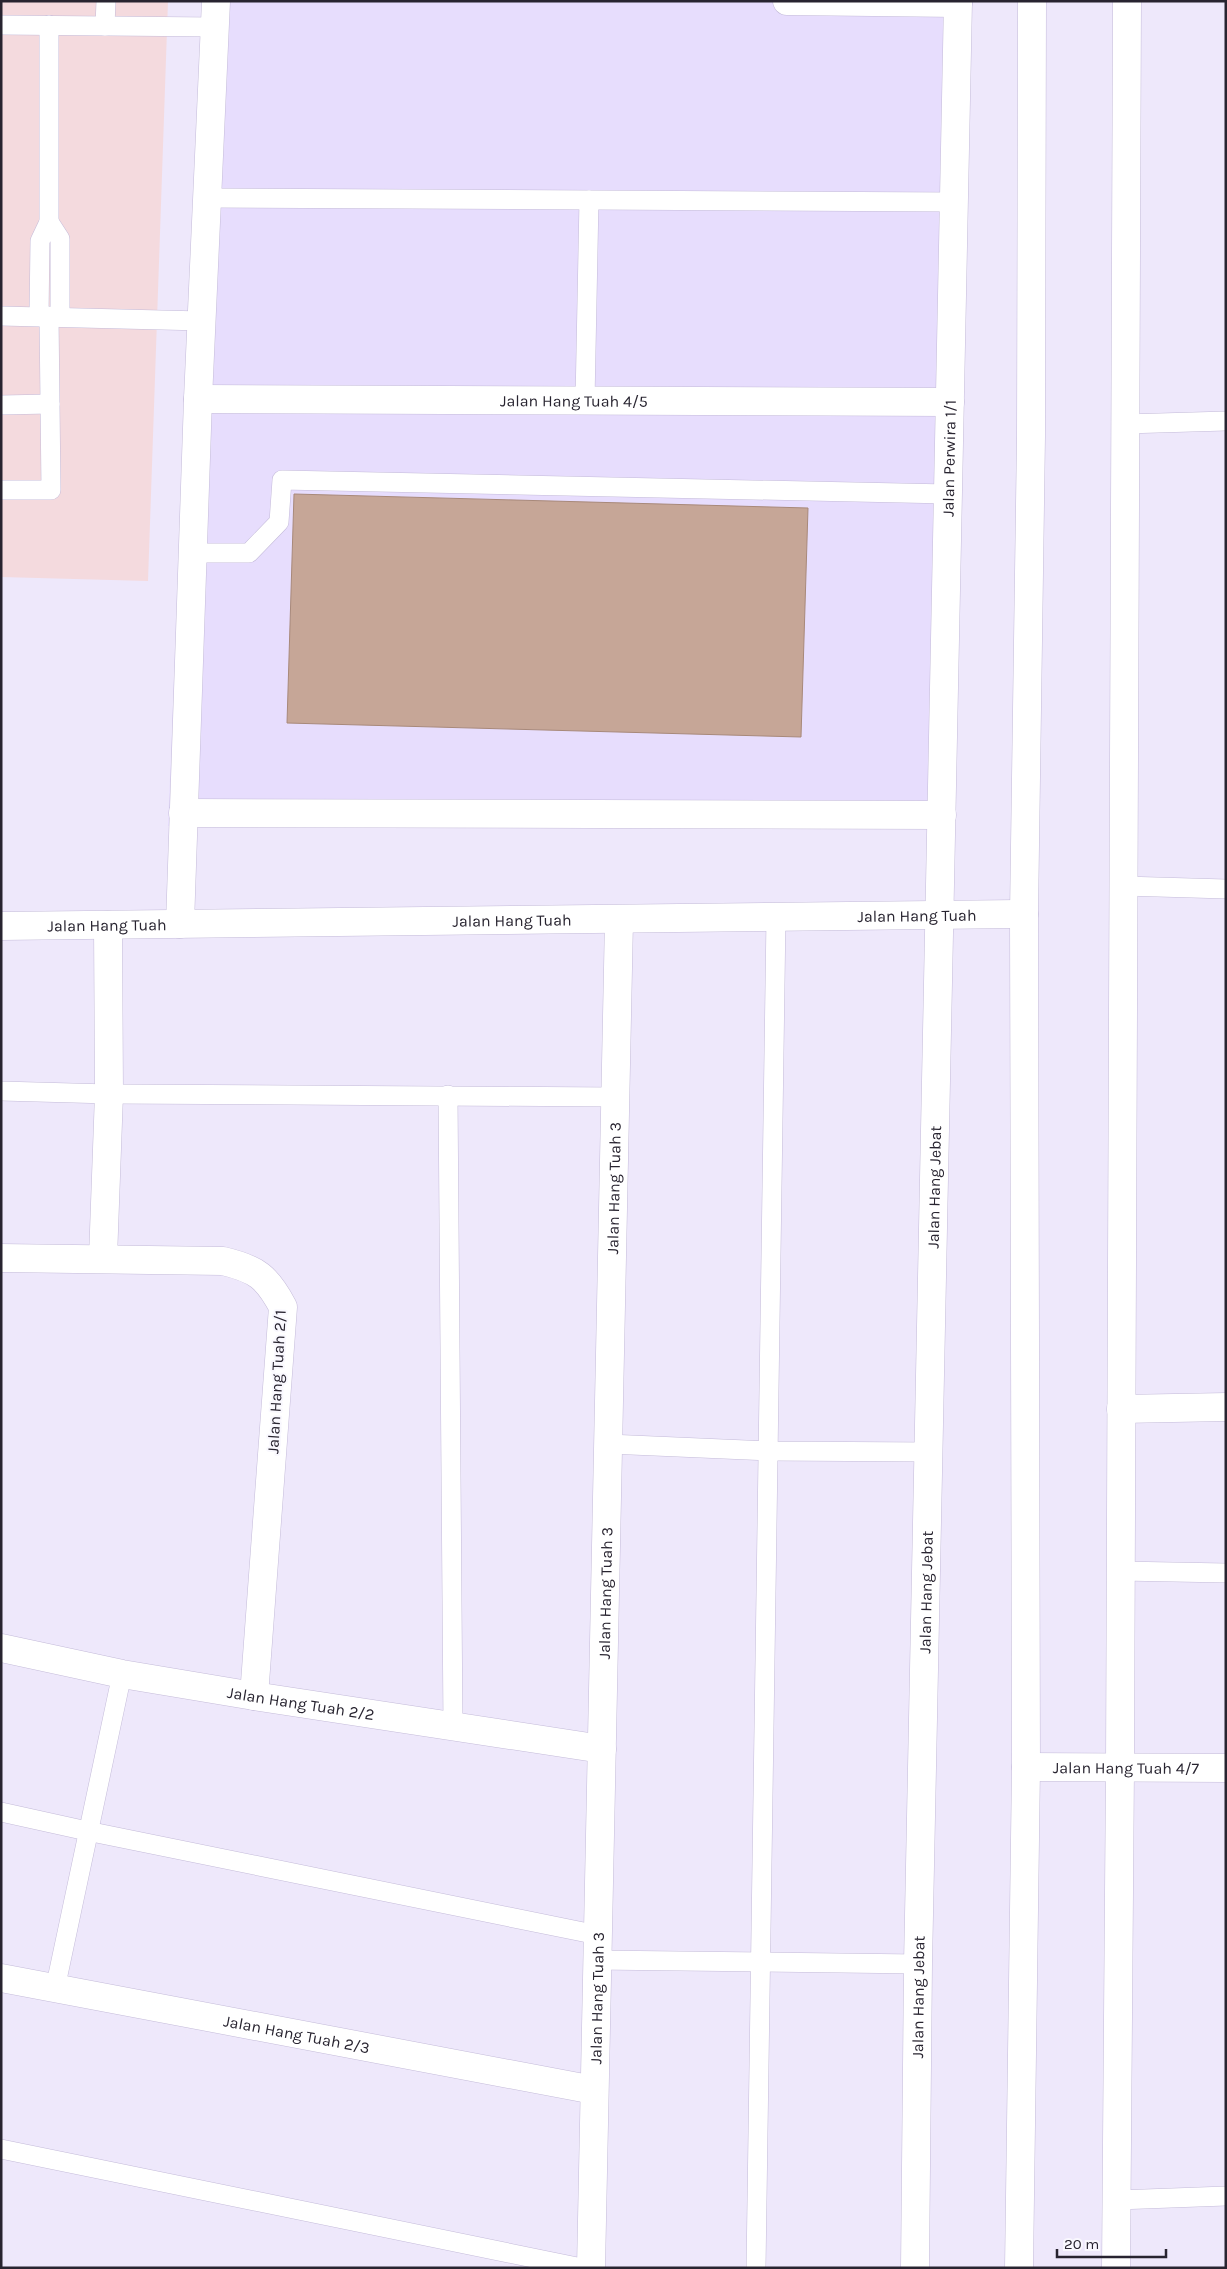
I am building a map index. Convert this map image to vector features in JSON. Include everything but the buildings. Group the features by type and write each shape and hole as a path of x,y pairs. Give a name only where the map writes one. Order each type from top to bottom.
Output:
{"street":[{"path":"787,1 958,2"},
{"path":"1019,2268 1026,1766 1024,914 1031,436 1032,1"},
{"path":"1116,2268 1120,1767 1127,1"},
{"name":"Jalan Perwira 1/1","path":"940,915 958,2"},
{"path":"180,924 198,399 216,14"},
{"name":"Jalan Hang Tuah 4/5","path":"198,399 950,402"},
{"path":"183,813 942,815"},
{"name":"Jalan Hang Tuah","path":"1,926 1024,914"},
{"name":"Jalan Hang Jebat","path":"915,2268 918,1964 940,915"},
{"name":"Jalan Hang Tuah 3","path":"591,2268 619,920"},
{"path":"103,1258 109,1094 108,925"},
{"name":"Jalan Hang Tuah 2/1","path":"1,1258 223,1261 247,1267 271,1285 283,1308 254,1696"},
{"path":"1121,1409 1226,1407"},
{"name":"Jalan Hang Tuah 2/2","path":"1,1648 122,1674 602,1749"},
{"name":"Jalan Hang Tuah 4/7","path":"1026,1766 1226,1768"},
{"name":"Jalan Hang Tuah 2/3","path":"1,1978 594,2090"}],"lane":[{"path":"105,26 106,1"},
{"path":"1,25 105,26 216,14"},
{"path":"1,490 51,490 50,316 60,239 49,222 49,25"},
{"path":"208,198 954,202"},
{"path":"585,401 589,200"},
{"path":"1,316 202,321"},
{"path":"1,404 50,404"},
{"path":"1126,424 1226,421"},
{"path":"193,553 249,553 279,522 282,480 948,494"},
{"path":"1123,886 1226,889"},
{"path":"756,2268 776,917"},
{"path":"1,1091 109,1094 614,1096"},
{"path":"448,1095 453,1727"},
{"path":"608,1444 768,1451 930,1452"},
{"path":"1120,1571 1226,1573"},
{"path":"55,1989 87,1831 122,1674"},
{"path":"1,1812 597,1947 760,1962 918,1964"},
{"path":"1,2148 582,2268"},
{"path":"1117,2200 1226,2196"}],"shaded area":[{"path":"1,1 168,1 148,581 1,577"},
{"path":"202,1 970,1 953,828 168,826"}]}
